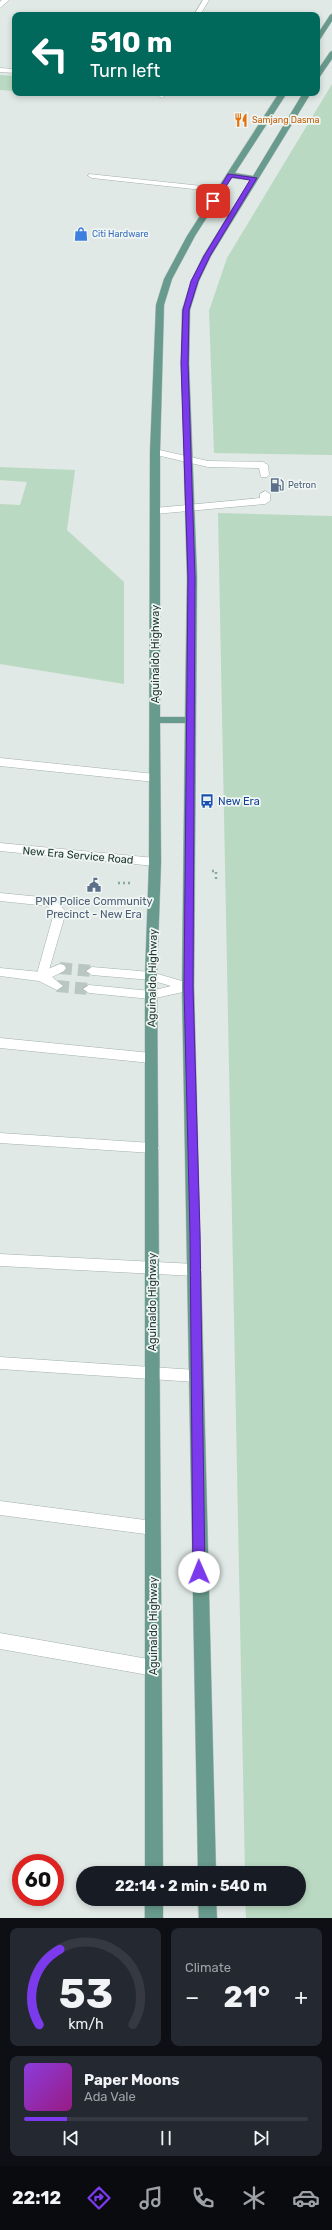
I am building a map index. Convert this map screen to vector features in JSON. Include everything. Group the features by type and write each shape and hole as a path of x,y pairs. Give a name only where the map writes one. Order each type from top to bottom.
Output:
{"main road":[{"path":"320,31 332,16"},
{"path":"320,72 332,53"},
{"name":"Aguinaldo Highway","path":"154,1866 151,976 155,862 155,452 160,305 168,278 191,236 281,96"},
{"path":"207,1866 188,987 192,578 184,363 186,310 194,281 207,256 305,96"},
{"path":"230,175 254,178"},
{"path":"155,720 190,720"},
{"path":"154,1906 154,1918"},
{"path":"208,1906 208,1918"}],"street":[{"path":"0,6 6,0"},
{"path":"198,12 206,0"},
{"path":"0,70 12,71"},
{"path":"92,176 221,190"},
{"path":"155,452 208,464 263,465 264,475"},
{"path":"242,464 243,474"},
{"path":"155,511 189,509 244,497 265,501 265,494"},
{"path":"0,762 155,778"},
{"name":"New Era Service Road","path":"0,847 155,862"},
{"path":"0,898 51,902 60,912 42,976"},
{"path":"42,976 60,968"},
{"path":"92,971 151,976 188,987"},
{"path":"0,972 42,976 57,986"},
{"path":"89,989 151,994 188,987"},
{"path":"0,1042 151,1058"},
{"path":"0,1138 152,1148"},
{"path":"0,1260 195,1270"},
{"path":"0,1363 196,1376"},
{"path":"0,1508 153,1528"},
{"path":"0,1641 154,1668"}],"path":[{"path":"212,872 216,872 216,879"},
{"path":"118,883 130,883"}],"green space":[{"path":"0,75 12,76 12,91 0,90"},
{"path":"332,84 332,455 214,453 209,311 227,258"},
{"path":"0,467 75,470 67,530 124,582 124,684 0,664 0,504 20,505 27,482 0,480"},
{"path":"218,513 332,516 332,1918 246,1918 245,1906 306,1906 306,1866 245,1866"}],"tunnel":[{"path":"60,968 92,971"},
{"path":"57,986 89,989"}],"place":[{"name":"Samjang Dasma","path":"241,120"},
{"name":"Citi Hardware","path":"81,234"},
{"name":"Petron","path":"277,485"},
{"name":"New Era","path":"207,801"},
{"name":"PNP Police Community Precinct - New Era","path":"94,885"}],"route":[{"path":"199,1572 196,1425 195,1234 188,987 192,578 184,363 186,310 194,281 207,256 254,178 230,175 213,201"}]}
